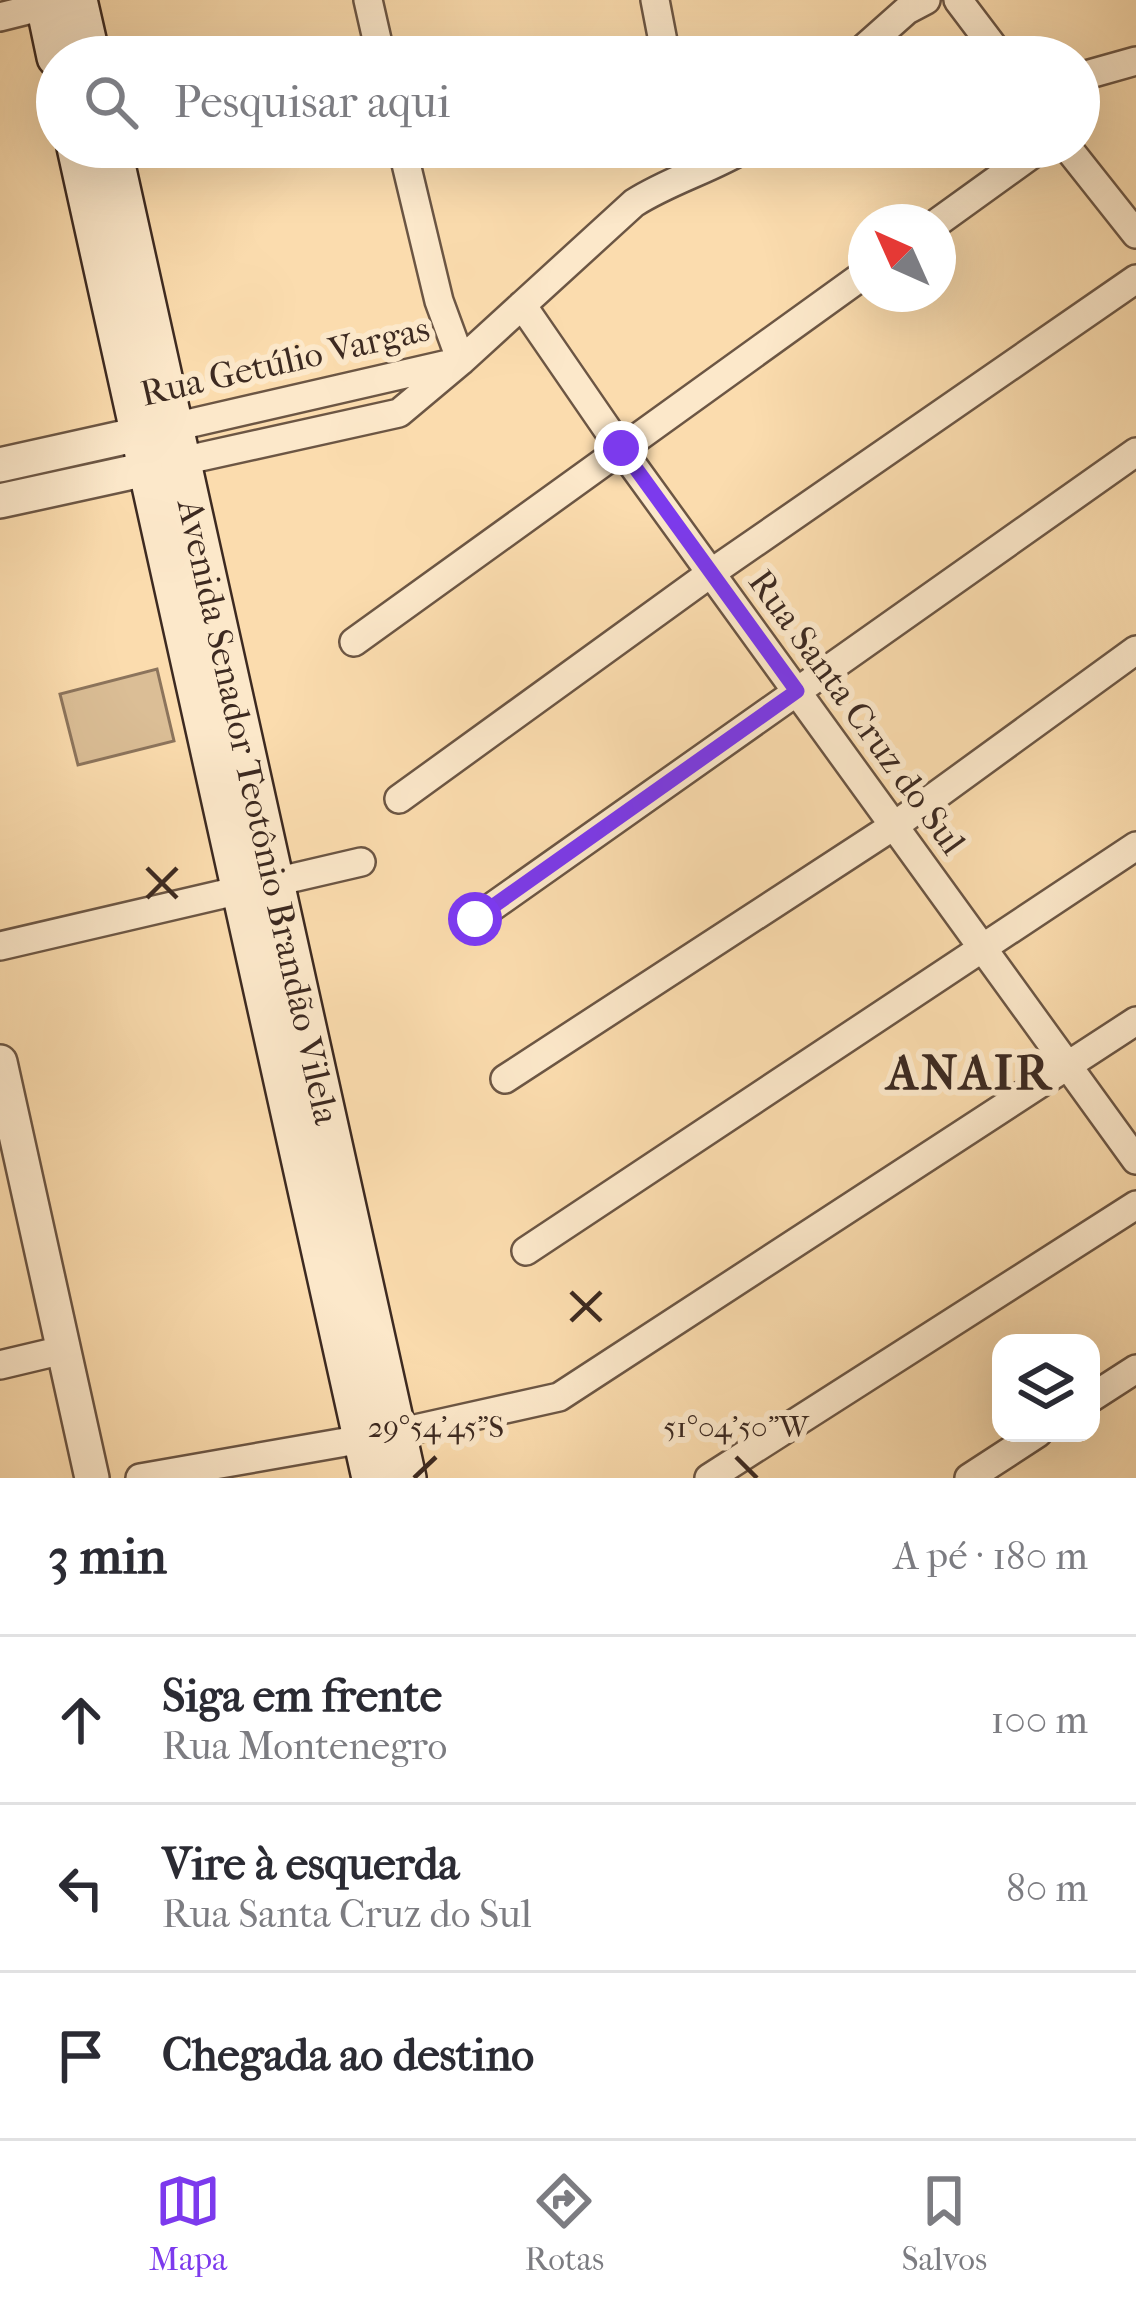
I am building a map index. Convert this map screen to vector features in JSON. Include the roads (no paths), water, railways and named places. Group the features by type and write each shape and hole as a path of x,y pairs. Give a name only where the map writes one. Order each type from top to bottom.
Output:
{"main road":[{"path":"58,36 59,2"},
{"path":"59,2 78,36"},
{"name":"Avenida Senador Teotônio Brandão Vilela","path":"83,168 161,447 380,1435 406,1478"},
{"name":"Avenida Senador Teotônio Brandão Vilela","path":"114,168 161,447"},
{"name":"Avenida Senador Teotônio Brandão Vilela","path":"372,1478 380,1435"}],"street":[{"path":"368,0 376,36"},
{"path":"655,0 662,36"},
{"path":"878,36 926,0"},
{"path":"958,0 985,36"},
{"path":"0,17 59,2"},
{"path":"1100,71 1136,61"},
{"path":"407,168 439,302 461,362"},
{"name":"Rua Getúlio Vargas","path":"0,465 399,413 634,202 680,168"},
{"path":"956,209 1013,168"},
{"path":"1086,168 1131,218"},
{"path":"399,800 712,573 1136,279"},
{"path":"354,642 848,286"},
{"name":"Rua Santa Cruz do Sul","path":"522,305 1136,1160"},
{"name":"Rua Getúlio Vargas","path":"0,501 161,447"},
{"path":"475,919 1136,452"},
{"path":"505,1078 894,826 1136,650"},
{"path":"526,1251 1136,846"},
{"path":"0,946 361,862"},
{"path":"140,1478 559,1397 1136,1022"},
{"path":"1,1075 92,1478"},
{"path":"709,1478 1136,1205"},
{"path":"0,1365 63,1350"},
{"path":"1100,1392 1136,1369"},
{"path":"969,1478 1024,1442"}],"district":[{"name":"ANAIR","path":"970,1073"}]}
